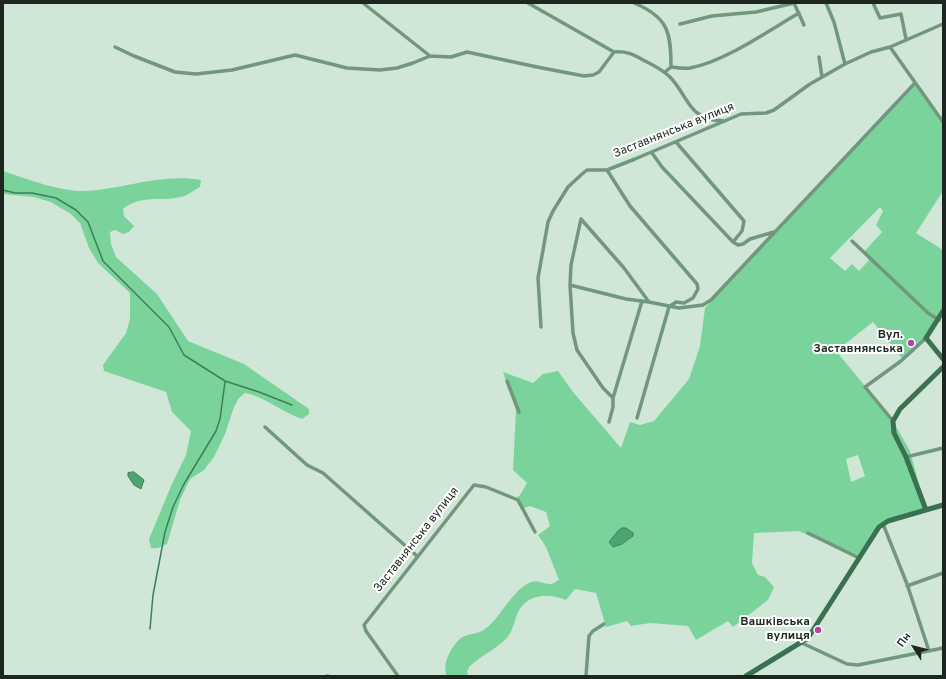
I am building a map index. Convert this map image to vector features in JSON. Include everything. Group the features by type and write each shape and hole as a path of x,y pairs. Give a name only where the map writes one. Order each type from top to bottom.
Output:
{"street":[{"path":"363,3 430,56"},
{"path":"528,3 614,52 623,51 631,53 665,72 678,88 686,102 697,113 712,121 725,121"},
{"path":"634,3 657,16 667,27 671,49 671,67"},
{"path":"680,24 717,16 756,12 794,3 804,25"},
{"path":"826,3 834,22 845,64"},
{"path":"873,3 880,18 901,14 906,39"},
{"path":"671,67 681,69 704,64 725,55 799,13"},
{"name":"Заставнянська вулиця","path":"541,327 538,278 548,222 568,187 587,170 607,170 652,153 741,114 766,113 774,110 822,77 845,64 871,52 890,47 943,24"},
{"path":"115,47 175,72 196,74 232,70 291,56 302,56 347,68 375,70 397,68 414,64 430,56 451,57 467,52 584,76 593,75 599,72 614,52"},
{"path":"890,47 943,122"},
{"path":"819,57 822,77"},
{"path":"665,72 671,67"},
{"path":"570,285 626,299 649,302 669,307 692,307 704,305 711,300 915,83"},
{"path":"676,142 744,221 742,231 734,242"},
{"path":"652,153 662,167 738,245 743,244 750,239 775,231"},
{"path":"607,170 630,206 697,284 698,288 693,298 684,303 676,302 669,307 637,418"},
{"path":"612,398 603,388 577,350 573,332 570,285 571,265 581,219 624,268 649,302"},
{"path":"852,241 928,313 939,320"},
{"path":"609,422 613,407 612,398 642,301"},
{"path":"926,510 906,457 894,433 893,421 865,387 914,350 926,338 939,320 943,311"},
{"path":"926,338 943,359"},
{"path":"893,421 900,409 943,367"},
{"path":"507,381 519,412"},
{"path":"265,428 307,465 327,477 417,556"},
{"path":"906,457 943,448"},
{"name":"Заставнянська вулиця","path":"398,676 366,631 364,625 474,485 486,487 518,500 535,532"},
{"path":"746,676 802,643 814,630 881,525 943,505"},
{"path":"881,525 907,586 929,651"},
{"path":"808,533 859,558"},
{"path":"907,586 943,573"},
{"path":"586,676 589,636 593,631 604,624"},
{"path":"802,643 847,664 858,665 943,648"}],"shaded area":[{"path":"916,84 943,123 943,191 916,233 943,250 943,310 928,337 902,358 873,322 836,351 890,416 910,451 926,510 888,522 880,528 859,559 799,531 754,533 752,563 758,575 765,577 774,587 768,600 733,627 728,621 696,640 688,626 650,623 631,626 627,621 606,627 596,593 575,589 566,600 553,596 539,596 527,601 518,612 508,637 501,644 470,666 467,671 468,676 447,676 445,666 446,661 454,645 461,638 483,631 496,619 514,595 531,582 534,581 552,584 559,580 546,547 538,535 550,526 546,512 530,506 521,509 515,499 520,495 527,483 513,470 516,410 503,372 533,383 543,374 558,371 573,392 621,448 630,422 640,425 654,421 689,379 700,346 705,308","holes":["880,207 883,211 876,225 882,232 863,253 869,260 859,271 852,264 845,271 830,258","858,455 865,476 851,482 846,459","618,531 630,539 613,547 609,542"]},
{"path":"3,171 44,184 76,191 100,190 172,178 201,180 200,187 183,196 144,200 130,204 123,209 124,216 134,226 129,232 123,234 115,230 110,232 111,244 116,257 157,294 188,341 244,364 309,409 309,414 302,419 259,397 245,393 239,398 214,457 204,470 190,479 180,500 167,544 158,548 151,548 149,539 186,455 191,431 172,412 166,392 104,371 103,365 126,333 130,319 130,293 98,263 89,248 80,223 71,214 51,202 34,197 3,194"},
{"path":"134,472 144,480 141,489 134,485 128,476 128,473"},
{"path":"622,528 626,528 633,533 633,536 622,544 613,547 609,542"}],"waterway":[{"path":"3,190 15,193 32,193 56,198 76,210 88,222 103,261 169,327 184,355 225,381 292,405"},
{"path":"150,629 153,595 165,532 173,507 184,484 216,431 220,419 225,382"}],"place":[{"name":"Вул. Заставнянська","path":"911,343"},
{"name":"Вашківська вулиця","path":"818,630"}]}
